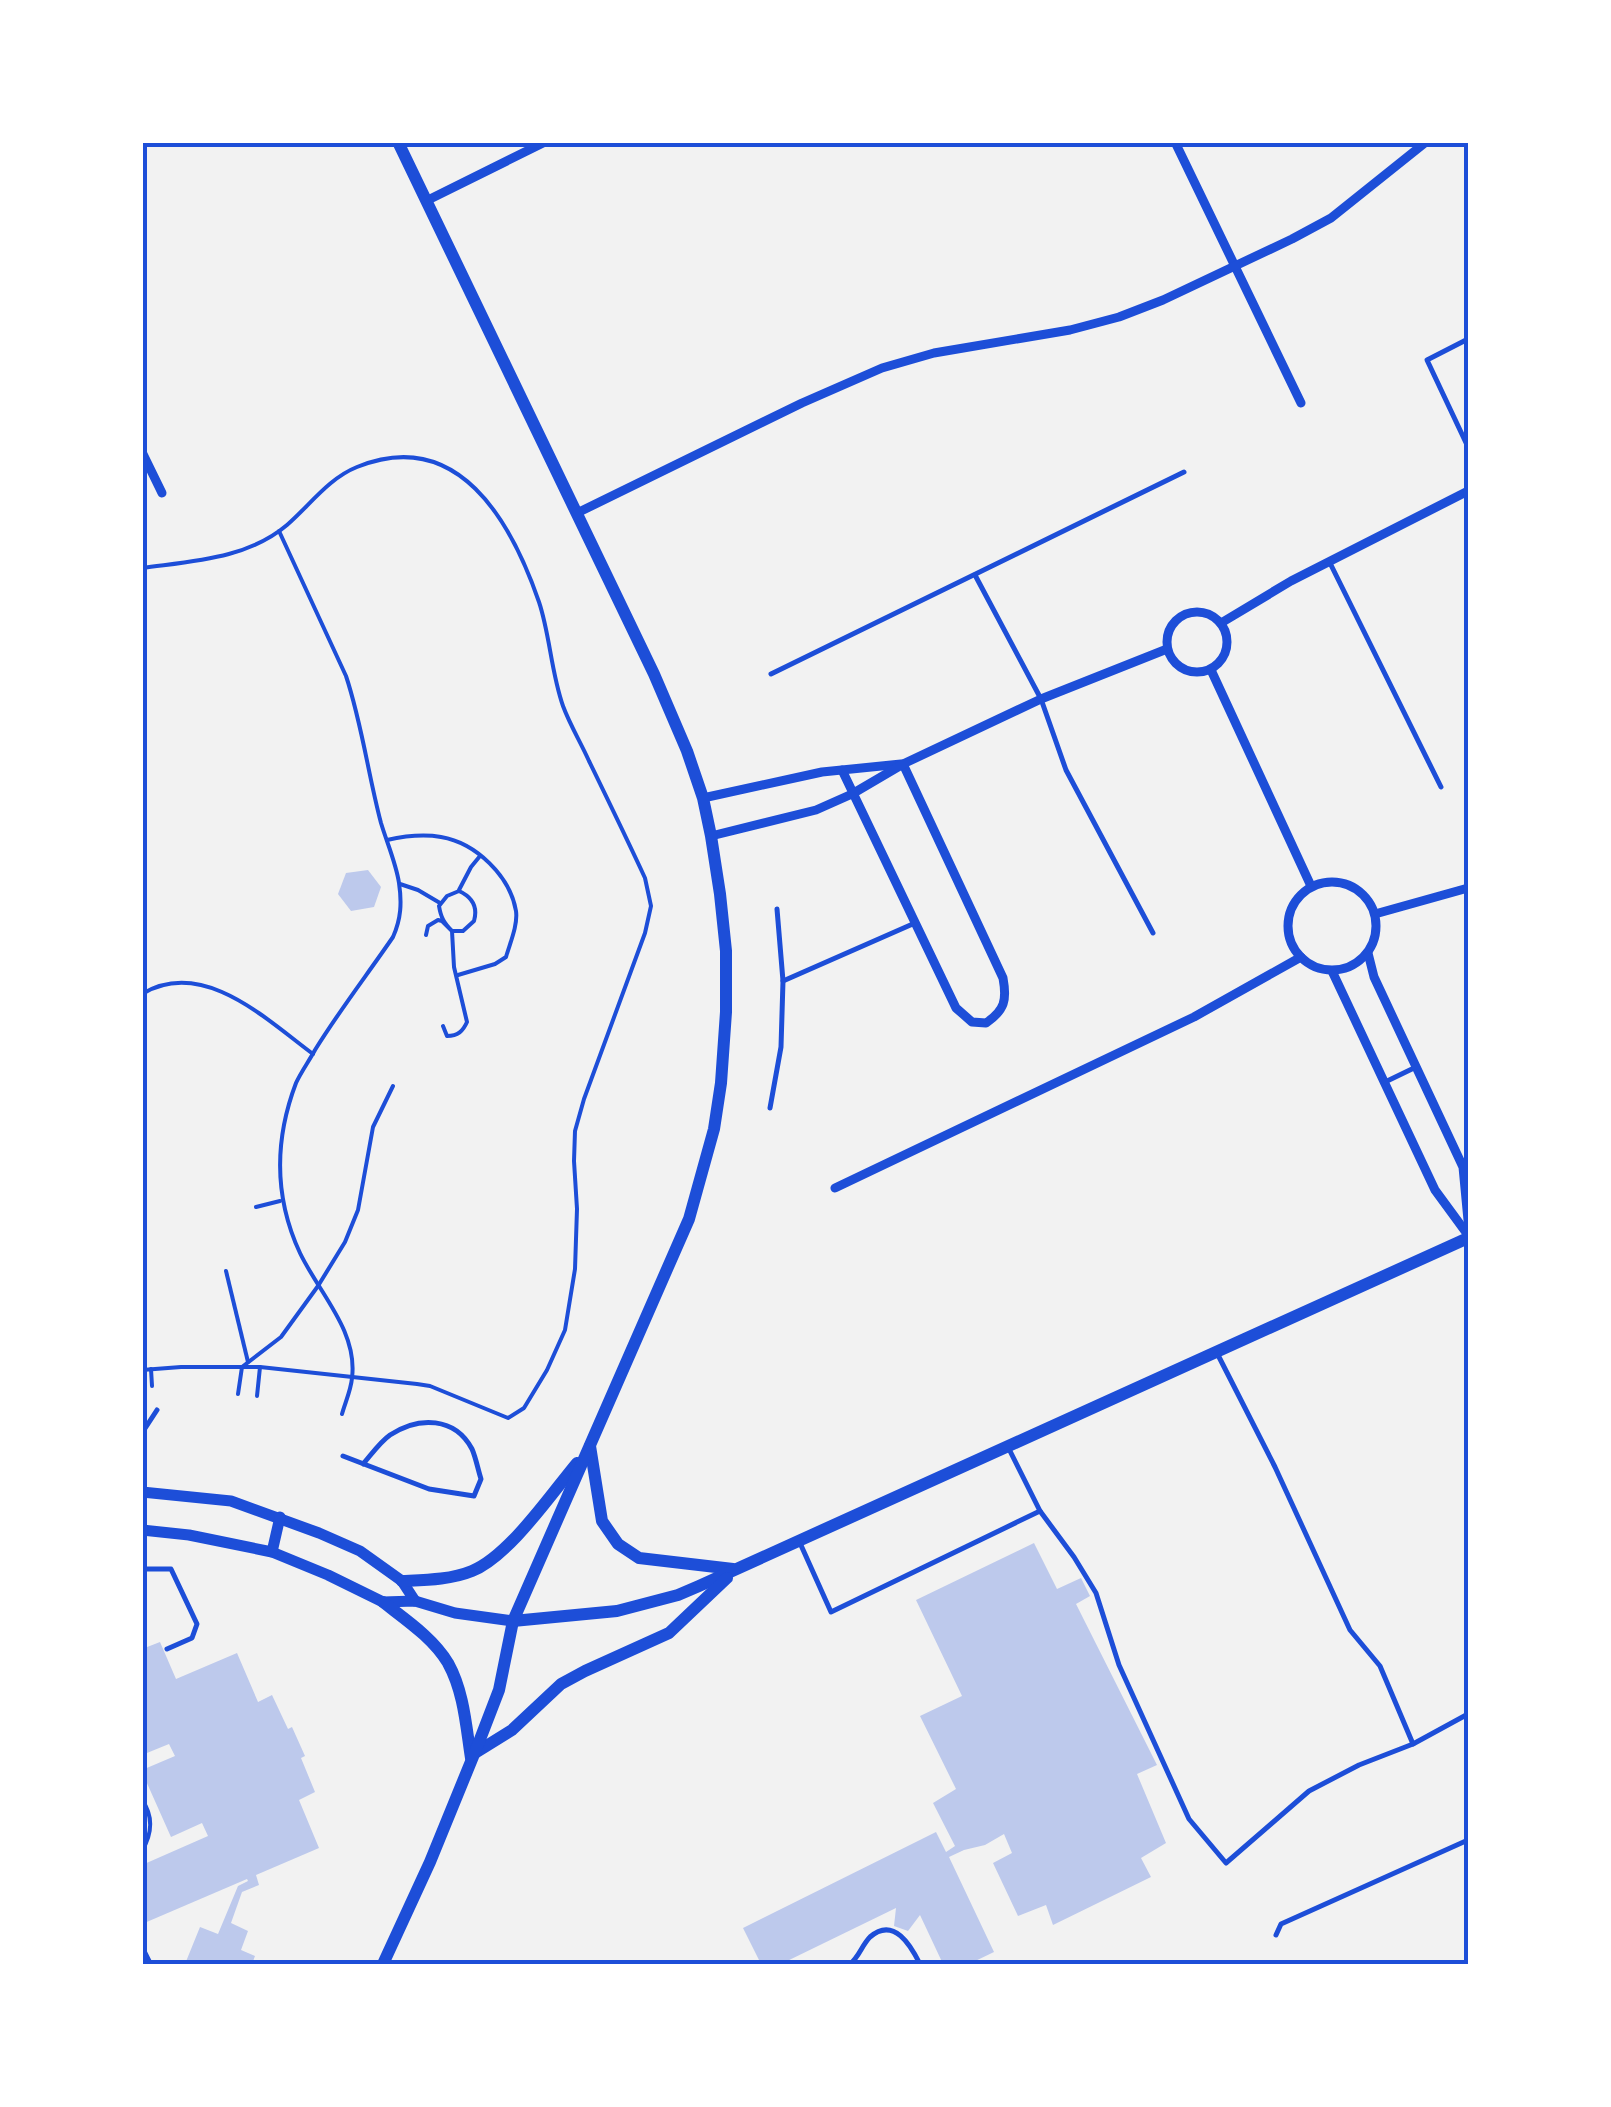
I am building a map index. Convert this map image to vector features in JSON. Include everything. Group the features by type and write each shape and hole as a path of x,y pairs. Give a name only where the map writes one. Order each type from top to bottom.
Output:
{"main road":[{"path":"383,1964 430,1862 499,1690 513,1621 689,1219 714,1129 726,1012 726,951 720,894 703,798 687,751 654,674 398,142"},
{"path":"513,1621 617,1612 678,1595 1468,1237"},
{"path":"589,1448 602,1521 618,1544 639,1558 736,1570"},
{"path":"402,1581 439,1580 474,1570 505,1549 589,1448"},
{"path":"473,1757 512,1730 562,1684 669,1633 736,1570"},
{"path":"384,1602 432,1642 448,1664 462,1697 473,1757"}],"street":[{"path":"426,201 545,142"},
{"path":"1175,142 1300,403"},
{"path":"577,513 882,368 934,352 1070,330 1163,300 1331,218 1426,142"},
{"path":"142,452 162,493"},
{"path":"1221,624 1329,560 1467,496"},
{"path":"1203,612 1221,624 1228,644 1220,663 1211,670 1188,672 1172,659 1167,650 1168,632 1181,616 1203,612"},
{"path":"711,836 816,810 1041,699 1167,650"},
{"path":"1211,670 1312,886"},
{"path":"842,770 956,1008 972,1022 986,1023 999,1014 1006,996 1003,978 903,764"},
{"path":"703,798 822,772 903,764"},
{"path":"1332,881 1348,884 1361,892 1374,914 1376,936 1360,962 1348,968 1317,968 1301,958 1292,945 1288,924 1291,909 1312,886 1332,881"},
{"path":"1374,914 1468,888"},
{"path":"1368,952 1374,977 1463,1167 1468,1220"},
{"path":"835,1188 1194,1018 1301,958"},
{"path":"1332,971 1434,1190 1468,1237"},
{"path":"142,1492 230,1502 280,1517 360,1551 402,1581 415,1602"},
{"path":"272,1552 280,1517"},
{"path":"142,1530 272,1552 384,1602 415,1602 455,1613 513,1621"}],"lane":[{"path":"1468,339 1427,360 1468,446"},
{"path":"771,674 1184,472"},
{"path":"1329,560 1441,787"},
{"path":"976,576 1041,699 1066,770 1153,933"},
{"path":"770,1108 781,1047 783,981 777,909"},
{"path":"783,981 915,923"},
{"path":"1383,1082 1417,1067"},
{"path":"1217,1352 1350,1630 1380,1666 1413,1744"},
{"path":"142,1433 157,1410"},
{"path":"343,1456 362,1464 429,1489 474,1496 481,1479 472,1449 455,1428 434,1421 390,1436 362,1464"},
{"path":"1008,1447 1040,1511 1096,1594 1119,1665 1189,1818 1226,1863 1309,1791 1359,1765 1413,1744 1468,1714"},
{"path":"799,1540 831,1612 1040,1511"},
{"path":"142,1569 172,1569 197,1624 192,1638 167,1649"},
{"path":"1276,1935 1281,1924 1307,1910 1468,1840"},
{"path":"850,1964 868,1939 882,1930 898,1932 920,1964"}],"path":[{"path":"142,568 225,556 248,548 279,531 354,467 407,457 436,462 458,474 483,494 504,524 539,603 563,705 645,878 652,906 575,1131 575,1270 564,1330 547,1370 524,1408 508,1418 430,1386 352,1377 242,1367 142,1370"},
{"path":"279,531 346,676 400,884 400,922 394,937 297,1082 283,1134 279,1173 282,1200 300,1252 342,1324 351,1352 352,1377 342,1414"},
{"path":"387,840 411,836 442,837 456,842 480,856 505,883 516,922 506,957 477,971 456,975"},
{"path":"459,891 480,856"},
{"path":"400,884 440,904"},
{"path":"443,1026 452,1036 464,1030 467,1022 456,975 452,932 442,921 439,906 447,896 459,891 470,896 476,915 469,927 452,932"},
{"path":"426,935 432,922 442,921"},
{"path":"142,994 167,983 206,986 244,1003 313,1054"},
{"path":"238,1394 242,1367 281,1337 345,1242 358,1210 373,1126 393,1086"},
{"path":"256,1208 282,1200"},
{"path":"226,1271 248,1362"},
{"path":"256,1396 260,1368"},
{"path":"151,1369 152,1386"},
{"path":"142,1800 151,1825 142,1851"},
{"path":"142,1946 151,1964"}],"building":[{"path":"368,870 381,887 374,907 351,911 338,894 346,873"},
{"path":"1034,1543 1057,1589 1081,1578 1090,1596 1076,1604 1157,1765 1137,1774 1166,1843 1141,1858 1151,1877 1053,1925 1046,1905 1018,1916 993,1863 1012,1853 1004,1834 949,1857 994,1952 969,1964 943,1964 920,1915 908,1931 894,1926 896,1908 781,1964 761,1964 743,1928 936,1832 946,1852 955,1846 933,1803 956,1789 920,1716 962,1696 916,1600"},
{"path":"160,1642 176,1679 237,1653 258,1702 272,1695 305,1756 301,1758 315,1792 299,1800 319,1848 256,1875 259,1885 242,1892 231,1923 248,1931 241,1950 255,1956 252,1964 185,1964 200,1927 218,1934 238,1886 247,1879 142,1924 142,1865 208,1836 202,1823 171,1837 142,1772 175,1756 169,1744 142,1755 142,1649"}]}
